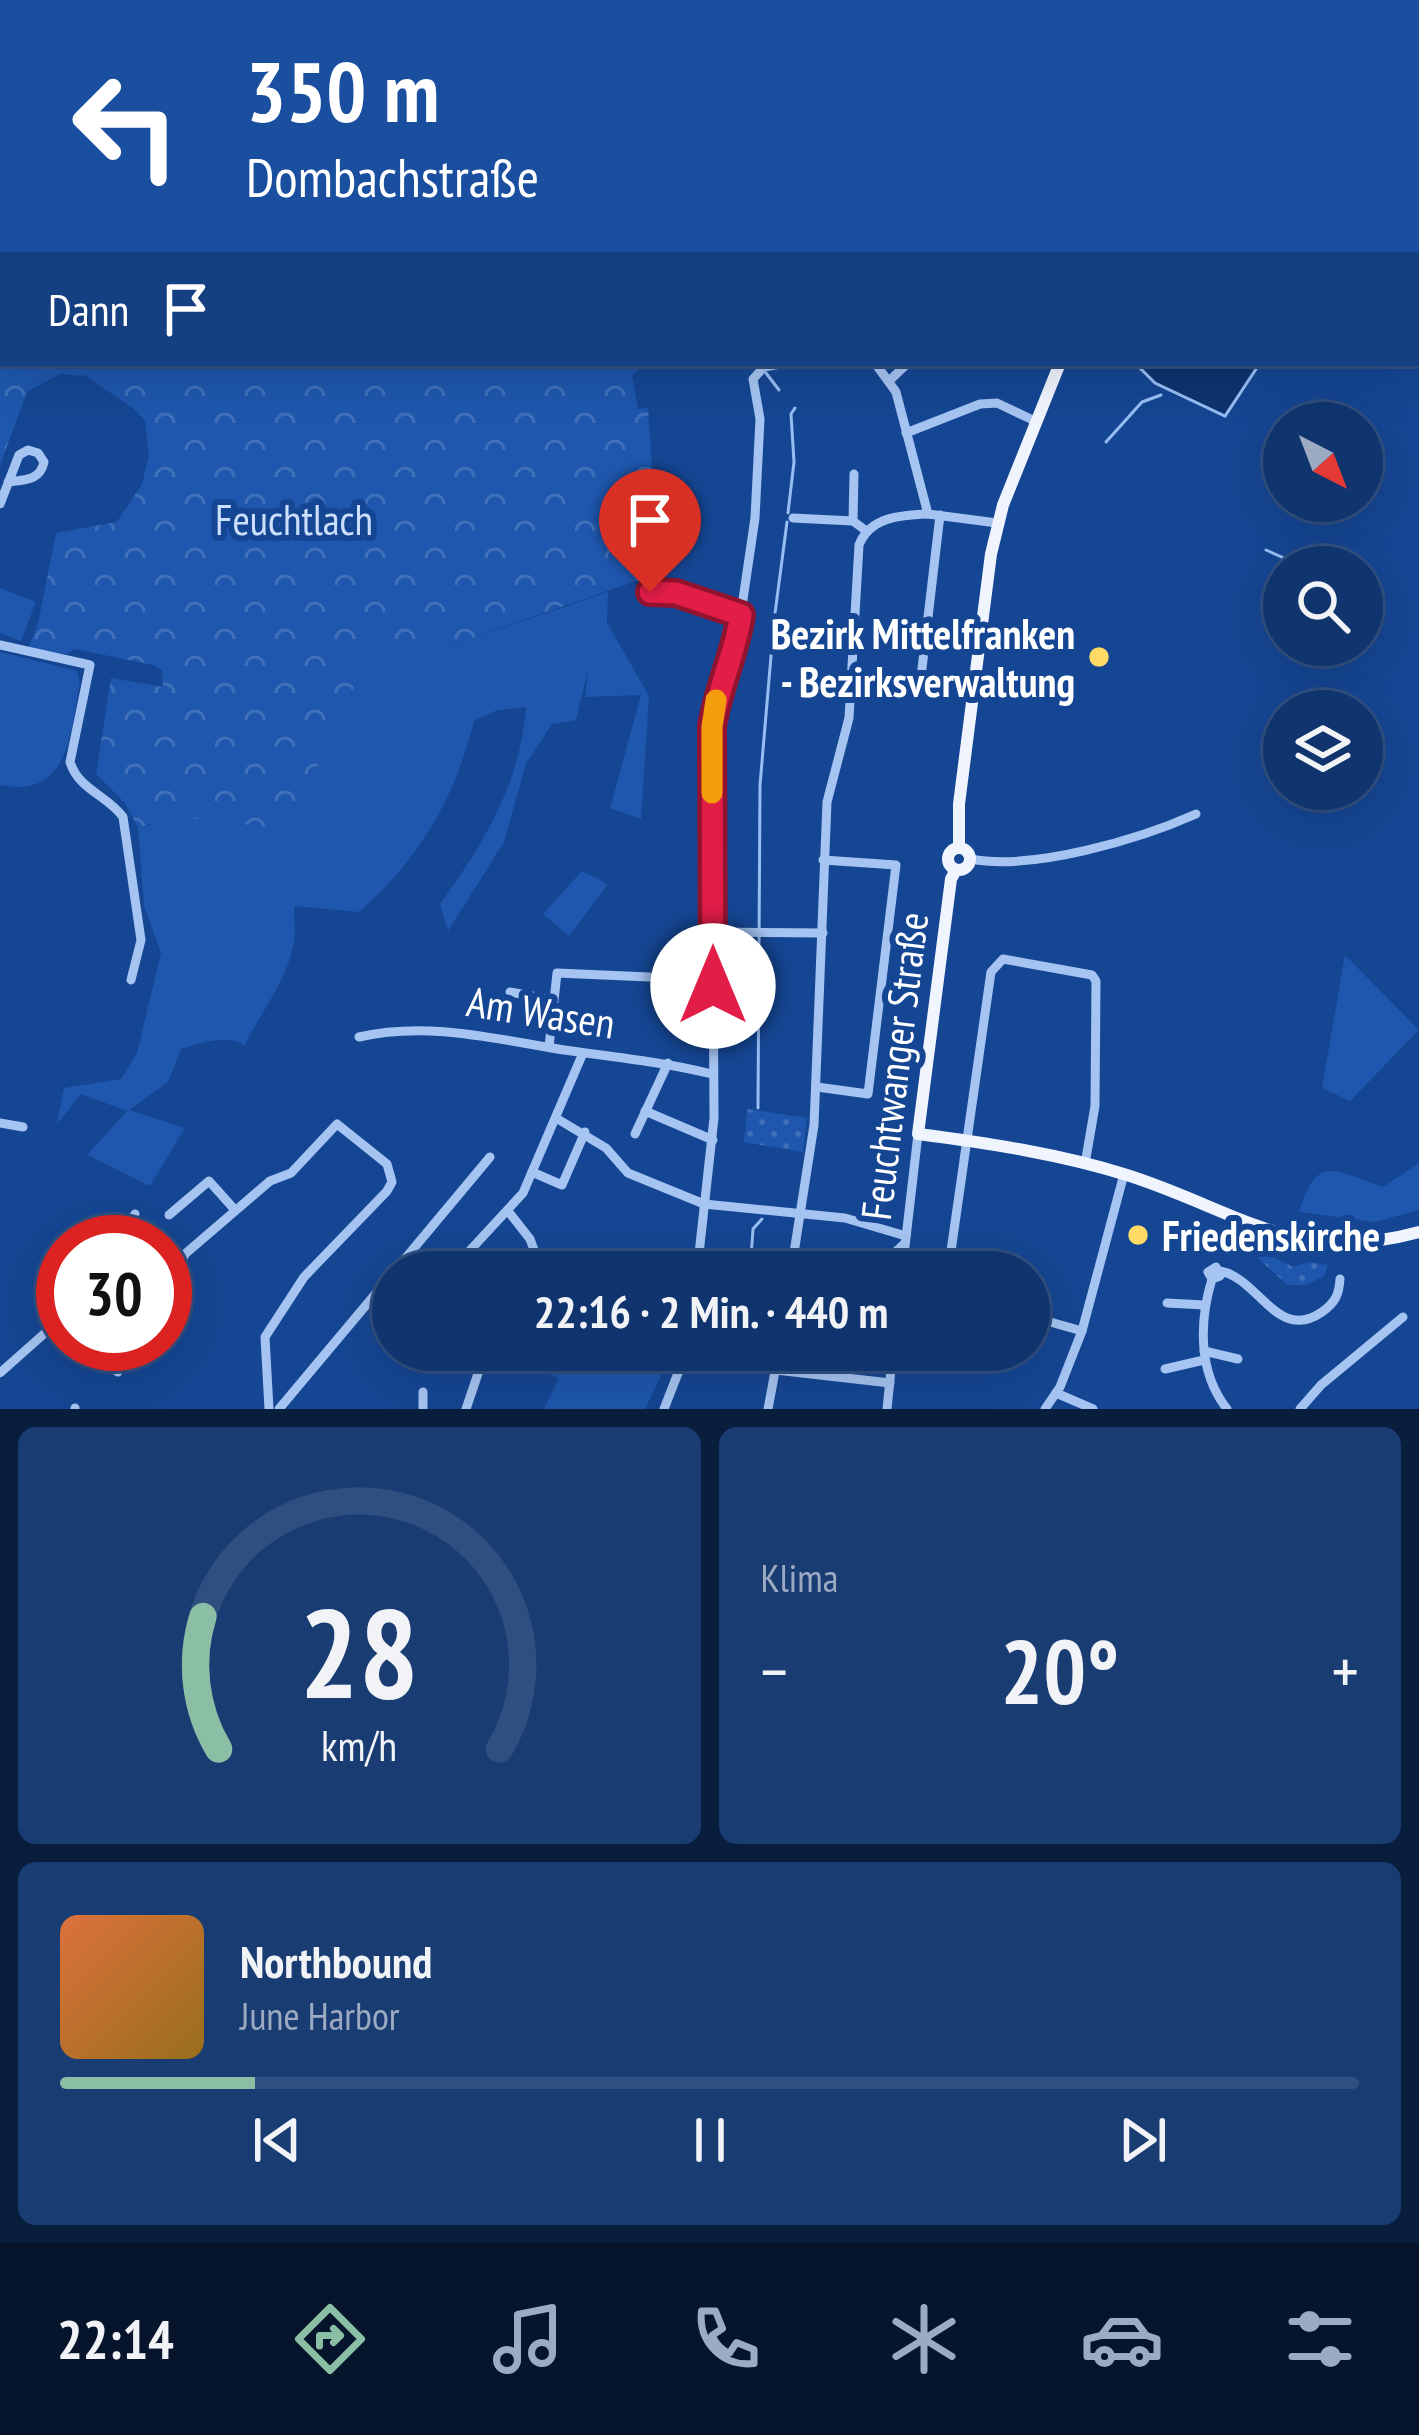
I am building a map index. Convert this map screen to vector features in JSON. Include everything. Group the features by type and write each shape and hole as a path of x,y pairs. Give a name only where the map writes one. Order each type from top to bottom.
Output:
{"main road":[{"path":"959,847 971,859 968,867 956,870 948,857 959,847 959,804 998,523 1059,366"},
{"name":"Feuchtwanger Straße","path":"918,1135 956,870"},
{"path":"918,1135 964,1140 1124,1174 1287,1238 1365,1242 1419,1232"}],"street":[{"path":"699,1251 712,1140 712,727 716,701 736,647 759,483 760,418 753,379 770,366"},
{"path":"853,674 921,677 934,515 890,380 878,366"},
{"path":"890,380 905,366"},
{"path":"906,433 980,404 997,403 1037,422"},
{"path":"853,521 854,473"},
{"path":"0,504 8,482"},
{"path":"865,530 894,518 934,515 998,523"},
{"path":"793,518 853,521 865,530"},
{"path":"794,1251 817,1087 827,802 848,718 857,559 865,530"},
{"path":"650,592 676,593 741,615"},
{"path":"0,645 90,665 70,762 84,787 114,805 123,817 141,940 130,980"},
{"path":"971,859 1009,860 1125,842 1196,814"},
{"path":"817,1087 868,1094 896,865 823,860"},
{"path":"713,932 823,933"},
{"path":"951,1251 991,972 1009,957 1091,975 1096,981 1095,1106 1085,1164"},
{"path":"549,1047 557,973 713,986"},
{"path":"510,992 553,1000"},
{"name":"Am Wasen","path":"358,1037 395,1029 441,1030 668,1063 712,1074"},
{"path":"470,1251 523,1193 583,1053"},
{"path":"635,1134 668,1063"},
{"path":"645,1112 712,1140"},
{"path":"556,1118 606,1148 628,1173 704,1204 845,1218 905,1240 894,1251"},
{"path":"0,1123 23,1127"},
{"path":"192,1248 270,1181 291,1173 337,1124 387,1164 392,1182 387,1192 304,1276 265,1337 269,1409"},
{"path":"532,1172 562,1185 585,1132"},
{"name":"Feuchtwanger Straße","path":"904,1251 918,1135"},
{"path":"411,1251 490,1157"},
{"path":"1046,1409 1082,1331 1124,1174"},
{"path":"169,1215 209,1181 235,1210"},
{"path":"508,1211 534,1251"},
{"path":"1227,1409 1204,1356 1204,1306 1216,1275 1231,1273 1271,1310 1301,1321 1328,1308 1339,1295 1340,1279"},
{"path":"279,1409 372,1297"},
{"path":"1167,1303 1204,1306"},
{"path":"1300,1409 1321,1385 1403,1317"},
{"path":"1050,1322 1082,1331"},
{"path":"0,1373 36,1341"},
{"path":"1165,1369 1204,1356 1238,1359"},
{"path":"466,1409 478,1371"},
{"path":"664,1409 679,1371"},
{"path":"768,1409 776,1371"},
{"path":"785,1371 890,1383"},
{"path":"887,1409 891,1371"},
{"path":"423,1392 423,1409"},
{"path":"1056,1393 1094,1409"}],"green space":[{"name":"Feuchtlach","path":"0,366 640,366 632,376 638,409 648,408 659,573 434,651 369,655 312,778 275,828 180,817 166,827 138,828 125,803 96,774 111,678 163,687 162,670 75,649 66,654 28,649 38,623 56,533 117,522 142,484 149,455 145,421 86,376 60,374 27,392 0,465"},
{"path":"0,588 36,602 21,641 0,633"},
{"path":"608,592 607,623 649,696 641,819 610,808 641,695 585,697 588,670 576,720 552,724 526,764 504,842 448,931 440,904 471,859 508,787 526,707 495,711 474,721 445,802 400,871 359,912 294,906 290,959 245,1045 221,1040 181,1049 168,1082 129,1110 185,1128 150,1186 87,1155 127,1111 81,1094 57,1124 64,1088 121,1079 137,1053 161,953 144,906 138,828 180,817 275,828 312,778 369,655 434,651"},
{"path":"0,652 77,671 80,682 63,758 41,782 23,787 0,785"},
{"path":"582,871 608,884 569,936 543,914"},
{"path":"1345,955 1419,1030 1350,1101 1322,1088"},
{"path":"747,1109 807,1118 803,1152 744,1142"},
{"path":"1419,1163 1419,1210 1375,1222 1299,1212 1321,1174 1340,1172 1383,1187"},
{"path":"1255,1248 1293,1267 1309,1262 1328,1265 1324,1276 1306,1285 1287,1285 1257,1257"},
{"path":"544,1371 663,1371 645,1409 544,1409 559,1378"}],"shaded area":[{"path":"1138,366 1258,366 1225,416 1155,383"}],"waterway":[{"path":"766,373 779,390"},
{"path":"1106,442 1142,402 1161,395"},
{"path":"788,513 795,408"},
{"path":"758,1108 760,785 787,522"},
{"path":"751,1251 753,1229 762,1219"}],"slow traffic":[{"path":"712,793 716,700"}],"place":[{"name":"Bezirk Mittelfranken - Bezirksverwaltung","path":"1099,657"},
{"name":"Friedenskirche","path":"1138,1235"}],"route":[{"path":"650,592 676,593 741,615 712,727 713,986"}]}
